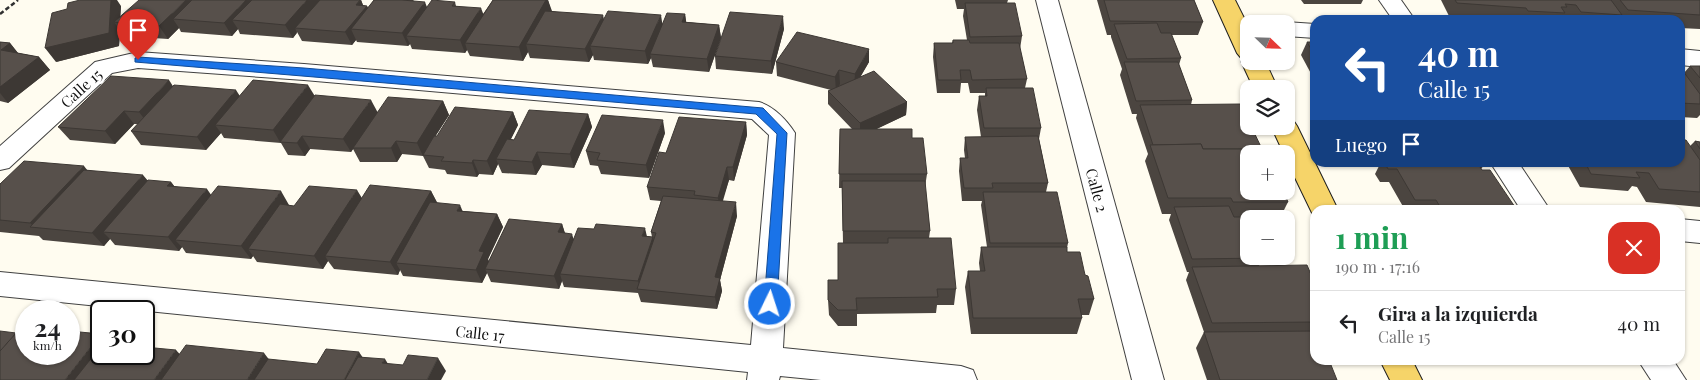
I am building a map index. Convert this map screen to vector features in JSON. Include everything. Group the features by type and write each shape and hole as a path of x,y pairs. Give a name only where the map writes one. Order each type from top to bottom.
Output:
{"main road":[{"path":"1224,0 1240,23"},
{"path":"1288,135 1322,205"},
{"path":"1398,365 1406,380"}],"street":[{"name":"Calle 2","path":"1047,0 1148,380"},
{"path":"1390,0 1400,15"},
{"path":"1295,30 1310,31"},
{"path":"1685,58 1700,59"},
{"name":"Calle 15","path":"0,161 104,66 138,60 304,72 759,111 782,133 765,371"},
{"path":"1506,167 1533,205"},
{"path":"1685,230 1700,232"},
{"name":"Calle 17","path":"0,284 765,371 961,380"},
{"path":"1658,365 1670,380"}],"path":[{"path":"0,14 18,0"}],"building":[{"path":"80,0 111,0 109,33 45,48 52,13 67,9 68,3"},
{"path":"139,0 186,0 159,26 114,22"},
{"path":"192,0 246,0 224,23 173,19"},
{"path":"252,0 307,0 285,25 232,20"},
{"path":"320,0 360,0 356,5 367,6 345,32 295,28"},
{"path":"374,0 425,2 402,33 351,29"},
{"path":"432,0 455,2 452,6 481,8 460,40 406,36"},
{"path":"493,0 546,0 519,47 465,43"},
{"path":"1104,0 1194,0 1203,22 1110,21"},
{"path":"1455,0 1611,0 1622,15 1581,12 1576,5 1565,4 1567,7 1561,7 1565,13 1457,3"},
{"path":"1620,0 1700,0 1700,15 1628,10"},
{"path":"965,3 1015,3 1022,36 970,37"},
{"path":"545,11 603,15 585,49 526,44"},
{"path":"608,11 661,15 645,51 590,46"},
{"path":"730,12 783,16 771,61 715,56"},
{"path":"667,13 685,14 682,22 719,25 707,59 650,54"},
{"path":"1157,23 1161,33 1171,33 1181,58 1127,59 1114,24"},
{"path":"797,32 869,49 855,74 839,70 835,77 776,62"},
{"path":"953,40 969,40 970,43 1019,43 1027,79 972,80 970,70 960,70 961,80 938,80 934,43 953,43"},
{"path":"0,42 10,43 1,50 39,57 0,87"},
{"path":"1124,62 1178,62 1192,100 1136,101"},
{"path":"1690,66 1700,66 1700,78"},
{"path":"874,71 907,102 860,123 828,91"},
{"path":"1685,74 1700,94 1700,104 1685,103"},
{"path":"111,76 169,80 139,112 124,111 105,131 58,127"},
{"path":"253,80 308,85 273,130 215,125"},
{"path":"174,85 236,90 197,137 131,131"},
{"path":"986,88 1033,88 1041,128 984,128 979,96 987,96"},
{"path":"315,95 371,100 343,139 302,136 297,143 280,142"},
{"path":"388,97 443,101 417,143 396,141 391,148 353,148"},
{"path":"1240,104 1240,135 1255,135 1260,145 1240,145 1240,149 1203,149 1201,144 1153,145 1140,105"},
{"path":"455,107 513,112 487,161 473,160 472,163 441,161 444,157 423,155"},
{"path":"529,110 588,114 570,154 537,152 532,162 496,159 507,139 514,140"},
{"path":"602,115 663,120 646,165 597,160 600,153 586,151"},
{"path":"679,117 746,122 733,167 727,167 718,198 694,195 695,191 647,187 659,152 666,153"},
{"path":"840,129 912,129 912,138 923,138 927,174 839,174"},
{"path":"1038,136 1048,183 992,183 993,188 964,188 960,158 968,158 965,137"},
{"path":"1686,140 1700,160 1700,192 1659,189 1649,173 1636,172 1640,178 1591,174 1588,167 1685,167"},
{"path":"1695,141 1700,142 1700,149"},
{"path":"1201,144 1203,149 1240,149 1240,200 1287,200 1288,202 1233,202 1231,198 1168,198 1150,145"},
{"path":"24,161 84,166 30,223 0,220 0,184"},
{"path":"1387,167 1480,167 1482,170 1490,170 1514,205 1439,205 1436,200 1415,200 1397,169 1388,169"},
{"path":"84,170 143,175 92,233 30,227"},
{"path":"148,180 171,182 167,186 207,189 168,237 103,232"},
{"path":"842,181 925,181 930,231 843,231"},
{"path":"370,185 431,191 390,262 325,256"},
{"path":"218,186 281,191 241,246 175,240"},
{"path":"309,186 357,190 314,256 248,249 280,204 294,206"},
{"path":"983,192 1057,192 1068,243 990,243"},
{"path":"663,196 736,202 715,277 720,278 715,297 637,289 656,233 651,232"},
{"path":"430,202 460,205 457,211 497,214 479,251 484,252 476,270 396,263"},
{"path":"1229,206 1234,217 1240,217 1240,258 1192,259 1174,207"},
{"path":"509,219 562,224 558,232 572,234 554,276 485,269"},
{"path":"596,224 645,228 642,236 653,237 638,281 560,274 578,228 594,229"},
{"path":"888,238 951,238 956,289 937,289 938,297 856,298 857,310 838,310 828,300 828,280 838,280 838,243 888,243"},
{"path":"981,247 1067,247 1067,252 1080,252 1085,275 1088,276 1094,299 1078,299 1082,318 973,318 968,271 985,271"},
{"path":"1307,265 1310,272 1310,322 1212,323 1192,267"},
{"path":"0,331 15,333 15,334 0,351"},
{"path":"1310,331 1310,365 1331,365 1337,380 1220,380 1204,332"},
{"path":"80,332 90,333 90,348 80,361"},
{"path":"15,334 15,365 77,365 65,380 0,380 0,351"},
{"path":"186,345 264,353 247,380 161,380"},
{"path":"155,348 176,350 154,380 74,380 90,360 90,365 155,365"},
{"path":"326,349 359,352 344,380 254,380 268,359 317,364"},
{"path":"408,355 438,358 427,380 345,380 358,357 385,359 382,363 403,365"}],"route":[{"path":"138,60 304,72 759,111 782,133 770,304"}]}
